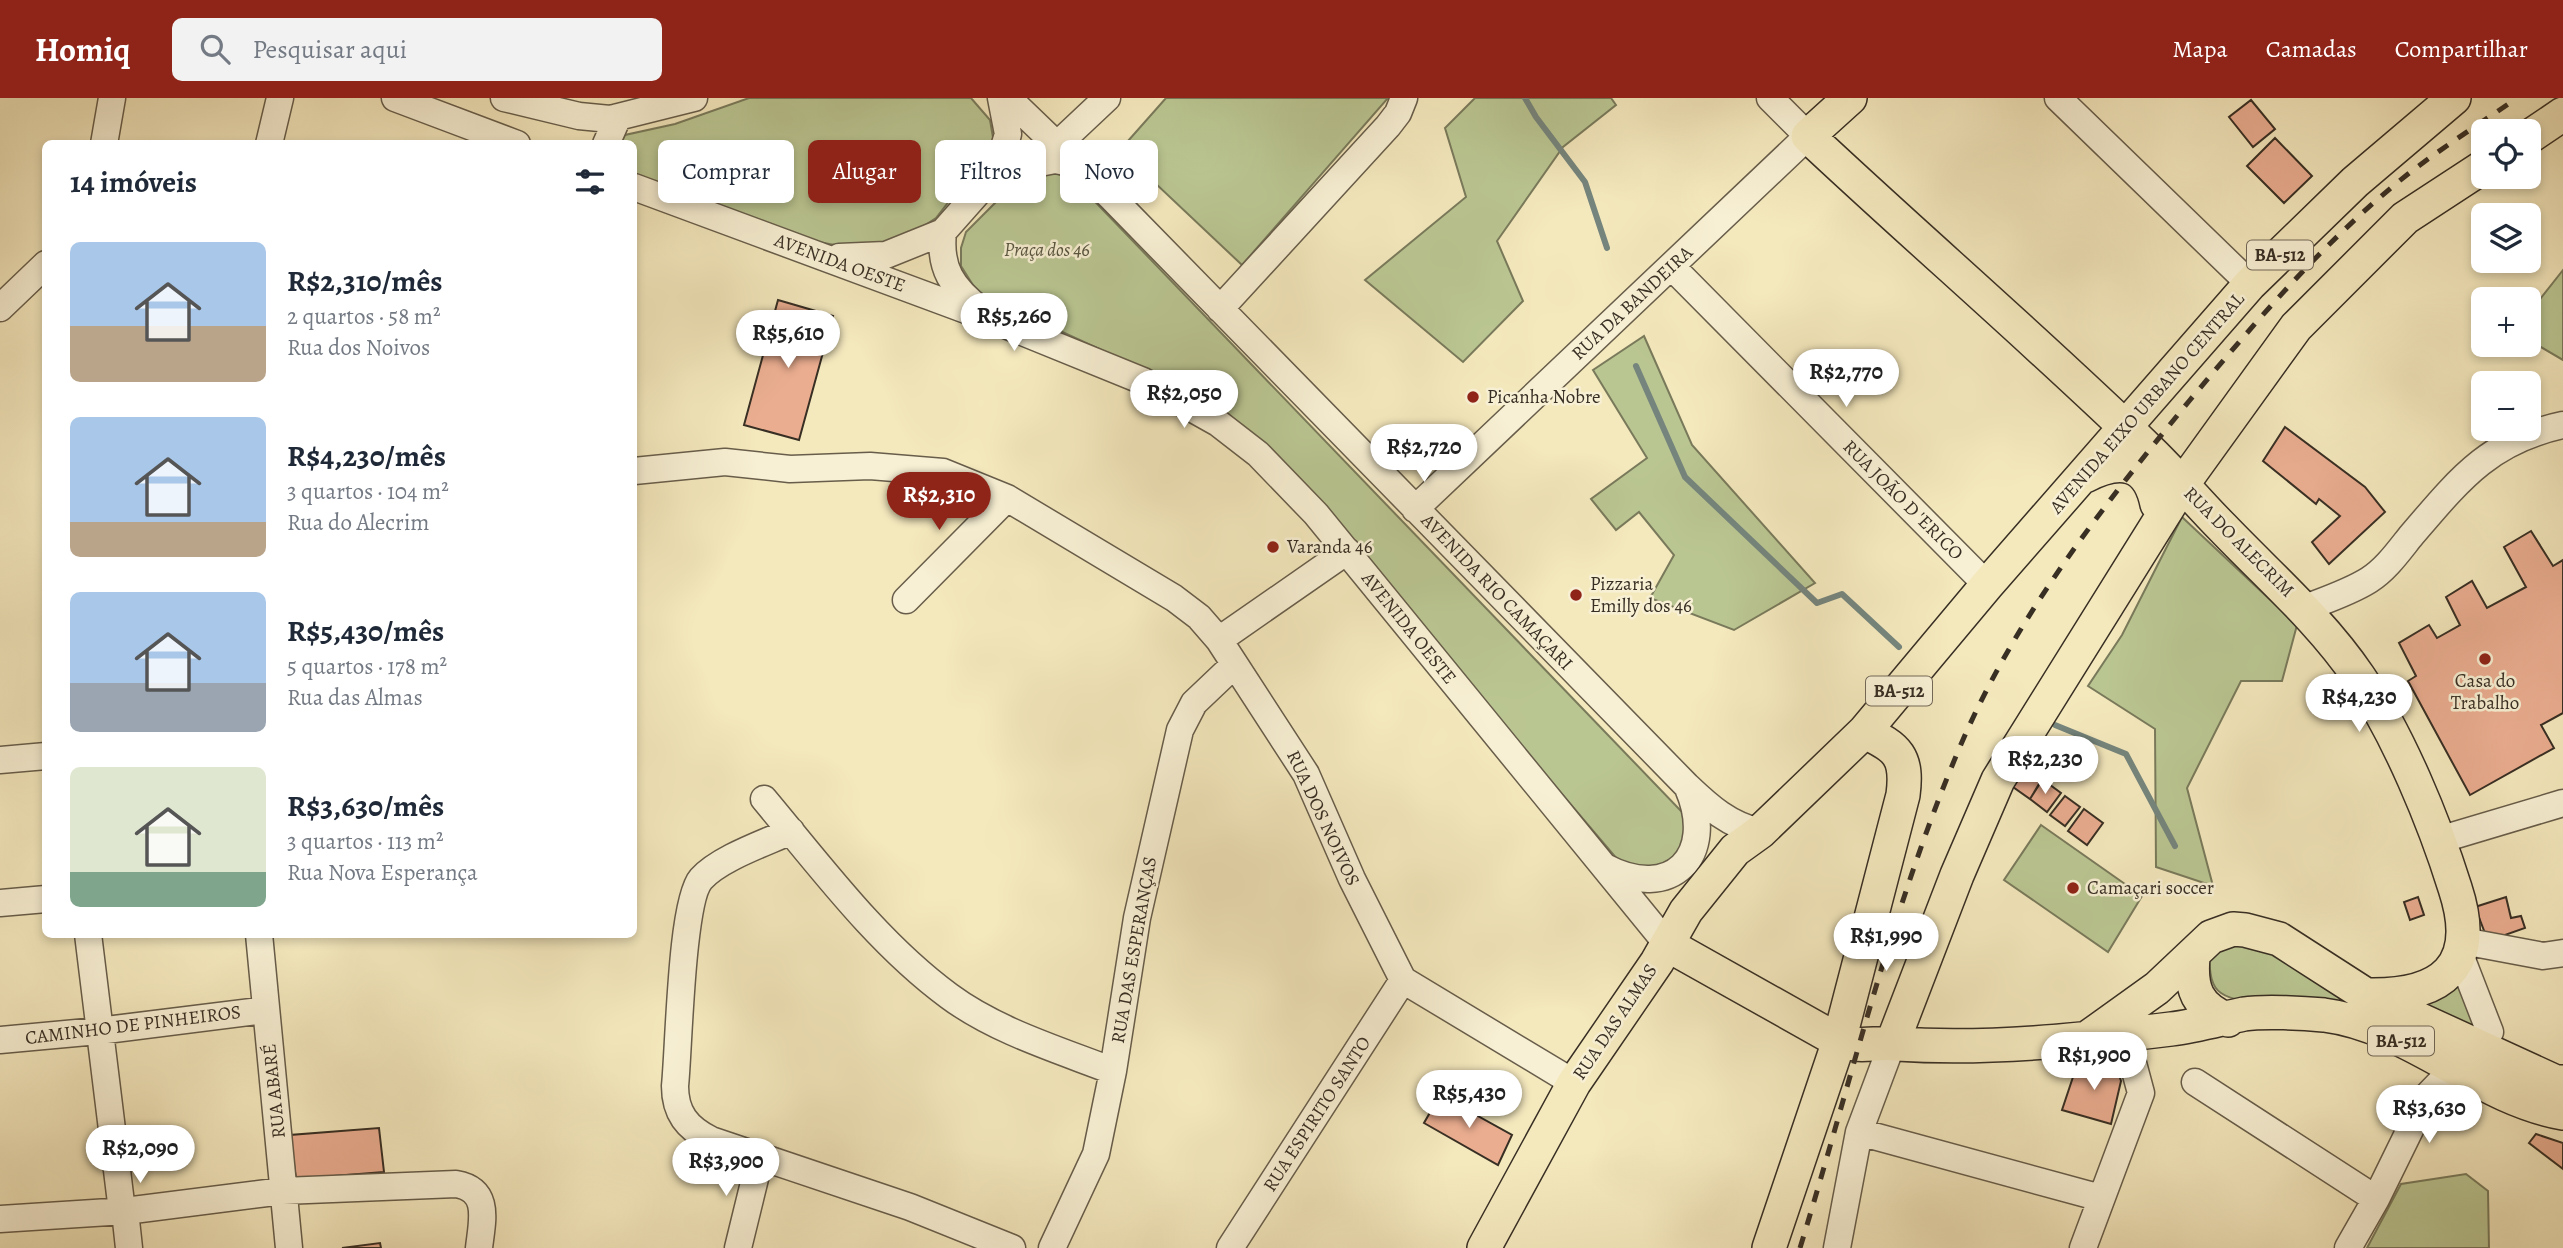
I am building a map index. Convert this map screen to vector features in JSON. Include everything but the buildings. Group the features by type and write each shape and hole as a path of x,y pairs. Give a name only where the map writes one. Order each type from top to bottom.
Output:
{"main road":[{"name":"RUA DA BANDEIRA","path":"1808,136 1850,98"},
{"name":"AVENIDA EIXO URBANO CENTRAL","path":"1668,945 1688,908 1735,850 1760,832 1864,732 1987,585 2250,284 2355,182 2454,98"},
{"path":"2541,129 2563,114"},
{"name":"RUA DO ALECRIM","path":"1808,136 2125,429 2305,608 2362,681 2409,772 2439,839 2463,914 2461,947"},
{"path":"1892,1044 1956,875 1997,780 2182,485 2296,327 2405,218 2471,175"},
{"path":"2085,476 2099,469 2119,465 2134,468 2149,479 2154,491 2155,531"},
{"path":"1769,1248 1839,1041 1888,857 1905,778 1905,766 1892,746 1864,732"},
{"path":"2105,1036 2218,933 2233,929 2256,932 2286,943 2366,995 2556,1082 2563,1082"},
{"name":"BA-512","path":"1668,945 1839,1041 1858,1047 1892,1044 1934,1047 2056,1041 2228,1020 2245,1014 2325,1015 2385,1032 2535,1108 2563,1113"},
{"name":"RUA DAS ALMAS","path":"1484,1248 1574,1083 1668,945"},
{"path":"2366,995 2401,995 2433,986 2444,978 2461,947"},
{"path":"2193,957 2194,993 2207,1010 2228,1020"}],"street":[{"path":"105,140 112,98"},
{"path":"270,140 280,98"},
{"path":"395,98 506,140"},
{"path":"504,98 579,116 618,117 694,98"},
{"path":"1002,98 1008,134 1006,140"},
{"name":"AVENIDA RIO CAMAÇARI","path":"1008,98 1060,148"},
{"path":"1057,145 1107,98"},
{"path":"1770,98 1808,136"},
{"path":"2058,98 2250,284"},
{"path":"1220,309 1398,113 1412,104"},
{"path":"608,140 618,117"},
{"name":"RUA DA BANDEIRA","path":"1415,509 1808,136"},
{"name":"AVENIDA OESTE","path":"637,188 993,320 1143,381 1218,423 1258,454 1347,551 1668,945"},
{"path":"819,256 864,258 886,255 943,232 969,203"},
{"name":"AVENIDA RIO CAMAÇARI","path":"1115,203 1687,786 1714,811 1738,825 1760,832"},
{"path":"943,232 941,251 951,284 993,320"},
{"name":"RUA JOÃO D 'ERICO","path":"1671,266 1987,585"},
{"path":"0,308 42,268"},
{"path":"2305,608 2348,590 2378,573 2464,474 2487,455 2529,434 2563,425"},
{"name":"RUA DOS NOIVOS","path":"637,471 725,462 815,470 870,466 943,471 1007,498 1174,598 1199,617 1219,640 1272,717 1306,774 1352,879 1404,980"},
{"path":"905,600 1007,498"},
{"path":"1219,640 1347,551"},
{"name":"RUA DAS ESPERANÇAS","path":"1052,1248 1096,1154 1113,1071 1138,918 1180,730 1194,703 1234,665"},
{"path":"0,760 42,756"},
{"path":"1601,864 1629,879 1645,881 1658,879 1684,863 1693,854 1699,833 1698,818 1687,786"},
{"path":"764,799 848,899 950,997 1045,1045 1113,1071"},
{"path":"2439,839 2563,803"},
{"path":"791,831 714,868 701,880 693,897 684,951 675,1086 677,1108 687,1124 701,1135 760,1158 910,1207 1012,1248"},
{"path":"0,904 42,899"},
{"path":"88,938 98,1031 129,1248"},
{"name":"RUA ABARÉ","path":"258,938 289,1248"},
{"path":"2490,1032 2461,947 2543,956 2563,953"},
{"path":"1404,980 1574,1083"},
{"name":"RUA ESPIRITO SANTO","path":"1230,1248 1404,980"},
{"name":"CAMINHO DE PINHEIROS","path":"0,1040 266,1010"},
{"path":"2083,1248 2141,1093 2130,1052 2105,1036"},
{"path":"1837,1248 1859,1132 1892,1044"},
{"path":"2348,1248 2376,1199 2426,1097 2454,1068"},
{"path":"2195,1082 2376,1199"},
{"path":"1859,1132 2101,1198"},
{"path":"738,1248 760,1158"},
{"path":"0,1219 123,1211 283,1191 465,1185 480,1196 484,1208 479,1248"}],"green space":[{"path":"749,98 971,98 990,120 993,140 935,140 935,203 948,203 936,218 907,237 855,249 819,242 710,203 794,203 794,140 658,140 658,185 637,177 637,140 622,140 625,135 675,124"},
{"path":"1166,98 1388,98 1242,265 1158,186 1158,140 1129,140"},
{"path":"1475,98 1611,98 1616,105 1563,147 1497,241 1523,301 1463,362 1365,280 1466,197 1445,128"},
{"name":"Praça dos 46","path":"1046,171 1060,175 1060,203 1096,203 1682,812 1685,837 1673,857 1653,867 1623,866 1274,455 1191,391 978,293 961,266 961,248 966,232 995,203 1046,203"},
{"path":"2563,270 2563,360 2541,347 2541,298"},
{"path":"1644,336 1692,445 1815,583 1734,630 1650,598 1674,555 1639,512 1616,530 1591,499 1647,458 1593,370"},
{"path":"2182,517 2297,625 2282,681 2241,681 2187,788 2213,886 2156,867 2155,729 2088,686 2122,635"},
{"name":"Camaçari soccer","path":"2041,825 2142,896 2108,952 2004,880"},
{"path":"2253,942 2363,1003 2268,1004 2249,1002 2221,993 2213,982 2209,958 2226,943"},
{"path":"2465,970 2481,1036 2418,1006 2440,999"},
{"path":"2466,1174 2488,1191 2489,1248 2367,1248 2401,1184"}],"waterway":[{"path":"1525,98 1585,182 1607,248"},
{"path":"1636,366 1685,477 1817,603 1842,594 1899,647"},
{"path":"2055,725 2126,754 2175,846"}],"railway":[{"path":"1800,1248 1914,866 1962,742 1984,695 2035,606 2094,521 2157,440 2293,281 2349,225 2408,174 2517,98"}],"place":[{"name":"Picanha Nobre","path":"1473,397"},
{"name":"Varanda 46","path":"1273,547"},
{"name":"Pizzaria Emilly dos 46","path":"1576,595"},
{"name":"Casa do Trabalho","path":"2485,659"},
{"name":"Camaçari soccer","path":"2073,888"}]}
